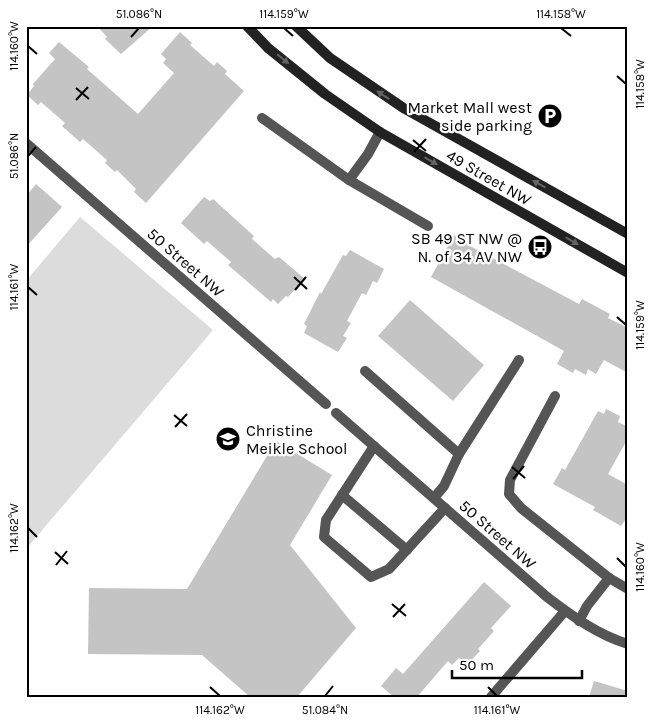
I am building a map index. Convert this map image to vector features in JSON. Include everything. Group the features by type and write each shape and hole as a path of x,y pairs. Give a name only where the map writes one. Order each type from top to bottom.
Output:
{"street":[{"name":"49 Street NW","path":"247,26 268,48 325,94 380,132 628,273"},
{"name":"49 Street NW","path":"296,26 330,58 405,109 628,234"},
{"path":"262,118 349,180 428,226"},
{"path":"349,180 368,154 380,132"},
{"name":"50 Street NW","path":"26,143 326,404"},
{"path":"434,498 444,486 459,454 519,360"},
{"path":"365,371 459,454"},
{"path":"554,396 510,480 509,494 521,508 609,578 628,589"},
{"name":"50 Street NW","path":"336,413 565,610 579,621 628,644"},
{"path":"374,446 326,520 324,537 371,577 388,569 445,508"},
{"path":"342,495 407,550"},
{"path":"579,621 587,606 609,578"},
{"path":"491,697 565,610"}],"shaded area":[{"path":"80,217 213,330 26,549 26,281"}],"building":[{"path":"97,26 153,26 121,54 105,39 107,37"},
{"path":"180,32 192,43 190,45 214,66 217,62 227,71 225,74 244,91 146,203 134,192 136,189 117,170 115,172 105,163 107,160 83,139 80,142 62,126 65,123 41,102 38,105 27,95 34,86 33,84 55,59 49,53 59,42 89,67 87,69 138,114 174,73 163,63 166,59 161,54"},
{"path":"36,184 62,207 26,247 26,196"},
{"path":"204,197 210,201 213,199 254,236 252,239 275,259 279,257 305,279 288,297 286,296 278,304 273,299 271,302 228,265 231,262 207,241 204,244 181,223"},
{"path":"454,235 470,246 579,304 582,299 610,314 608,318 628,328 628,373 604,360 596,374 588,369 586,375 575,369 573,373 557,364 564,351 431,277"},
{"path":"350,250 384,269 377,283 373,281 366,295 362,293 347,321 351,323 343,336 347,338 338,352 304,333 307,326 304,324 320,292 321,294 343,255 346,256"},
{"path":"410,300 484,365 453,401 378,336"},
{"path":"606,409 620,416 618,422 628,427 628,438 608,474 628,485 628,516 621,526 593,510 595,507 553,484 562,468 565,470 598,411 604,414"},
{"path":"276,441 332,475 290,545 356,628 297,697 250,697 202,655 88,654 89,588 187,589"},
{"path":"484,582 511,606 491,628 494,631 467,665 459,658 452,665 448,661 417,697 394,697 381,686 396,668 403,674"},
{"path":"594,681 628,691 628,697 589,697"}],"place":[{"name":"Market Mall west side parking","path":"550,116"},
{"name":"SB 49 ST NW @ N. of 34 AV NW","path":"540,247"},
{"name":"Christine Meikle School","path":"228,439"}]}
